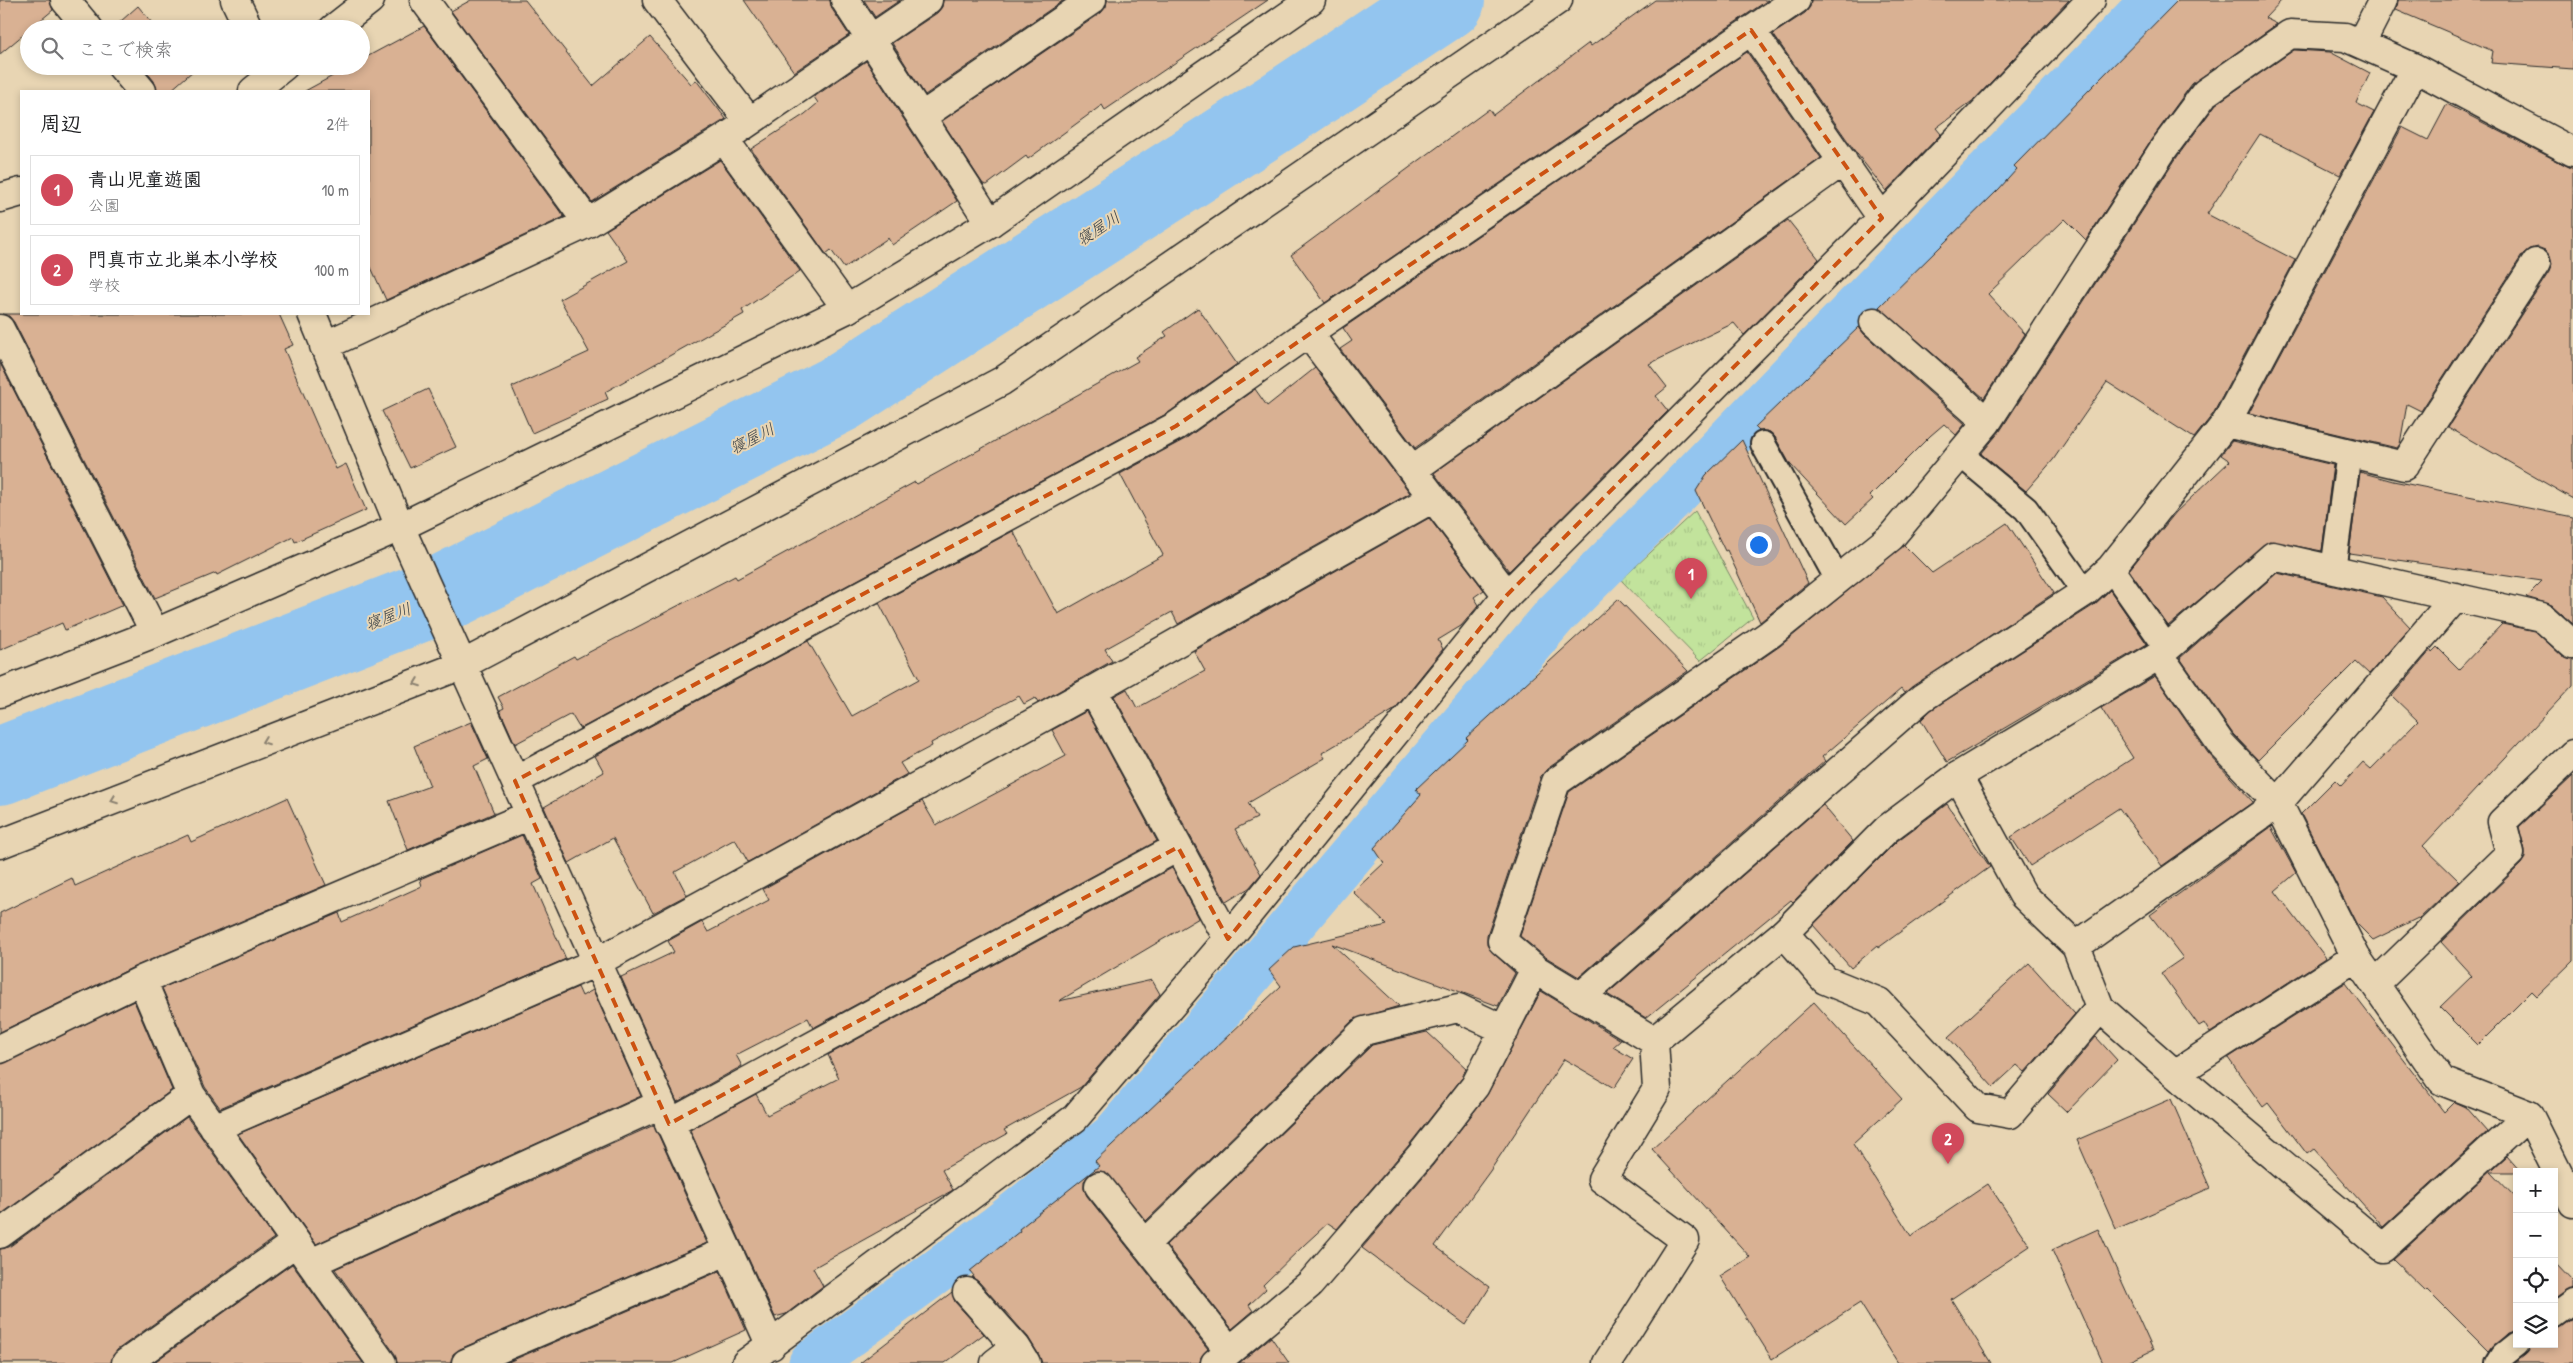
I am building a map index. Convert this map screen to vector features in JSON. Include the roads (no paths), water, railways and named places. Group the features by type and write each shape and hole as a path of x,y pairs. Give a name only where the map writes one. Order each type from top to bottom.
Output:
{"street":[{"path":"65,0 82,20"},
{"path":"235,0 245,20"},
{"path":"344,20 370,0"},
{"path":"424,0 588,222"},
{"path":"658,0 749,121"},
{"path":"845,0 990,223"},
{"path":"324,346 588,222 724,139 928,0"},
{"path":"921,117 1092,0"},
{"path":"1,689 155,633 400,527 847,309 990,223 1311,0"},
{"path":"0,844 462,665 1002,380 1558,0"},
{"path":"515,781 1176,426 1308,333 1796,0"},
{"path":"746,1363 1075,1118 1228,939 1507,595 1882,218 2092,0"},
{"path":"2362,43 2383,0"},
{"path":"1750,30 1882,218"},
{"path":"1654,1041 1535,968 1502,941 1556,782 1770,634 1891,537 1987,422 2164,148 2205,93 2290,34 2345,36 2415,68 2573,152"},
{"path":"1580,997 1922,698 2085,592 2111,568 2226,423 2415,68"},
{"path":"129,75 141,90"},
{"path":"724,139 847,309"},
{"path":"1412,470 1842,161"},
{"path":"0,198 20,192"},
{"path":"2226,423 2404,466 2536,263"},
{"path":"312,315 400,527 770,1346"},
{"path":"1874,322 1987,422"},
{"path":"0,329 155,633"},
{"path":"1308,333 1507,595"},
{"path":"214,1128 597,962 1093,690 1434,498"},
{"path":"1654,1041 1784,933 1888,829 1958,776 2163,652 2273,556 2542,617 2573,645"},
{"path":"2076,946 2278,803 2456,597"},
{"path":"2163,652 2221,744 2278,803 2356,957 2442,1081 2529,1115 2573,1203"},
{"path":"1093,690 1228,939"},
{"path":"2375,984 2510,853 2502,822 2573,754"},
{"path":"1958,776 2023,895 2076,946 2100,1008 2175,1074 2383,1248 2529,1115"},
{"path":"0,1049 142,980 530,815"},
{"path":"126,1363 303,1252 665,1114 1178,847"},
{"path":"1784,933 1825,980 1879,1002 1978,1108 2010,1114 2100,1008"},
{"path":"2175,1074 2356,957"},
{"path":"1099,1186 1145,1244 1222,1357 1310,1284 1422,1155 1474,1086 1505,1030 1535,968"},
{"path":"142,980 190,1095 382,1363"},
{"path":"1145,1244 1364,1031 1458,1008 1505,1030"},
{"path":"1607,1363 1685,1240 1602,1179 1657,1089 1654,1041"},
{"path":"0,1234 190,1095"},
{"path":"466,1363 727,1251"},
{"path":"967,1292 1012,1358"}],"lane":[{"path":"1763,444 1838,580"},
{"path":"2333,570 2349,452"},
{"path":"1960,454 2026,509 2085,592"},
{"path":"2111,568 2163,652"},
{"path":"2558,1313 2573,1302"},
{"path":"2498,1363 2513,1347"}],"waterway":[{"name":"寝屋川","path":"0,766 440,595 839,394 1282,109 1446,0"},
{"path":"811,1363 998,1227 1113,1136 1556,614 1672,498 2153,0"}],"place":[{"name":"青山児童遊園","path":"1691,599"},
{"name":"門真市立北巣本小学校","path":"1948,1164"}]}
